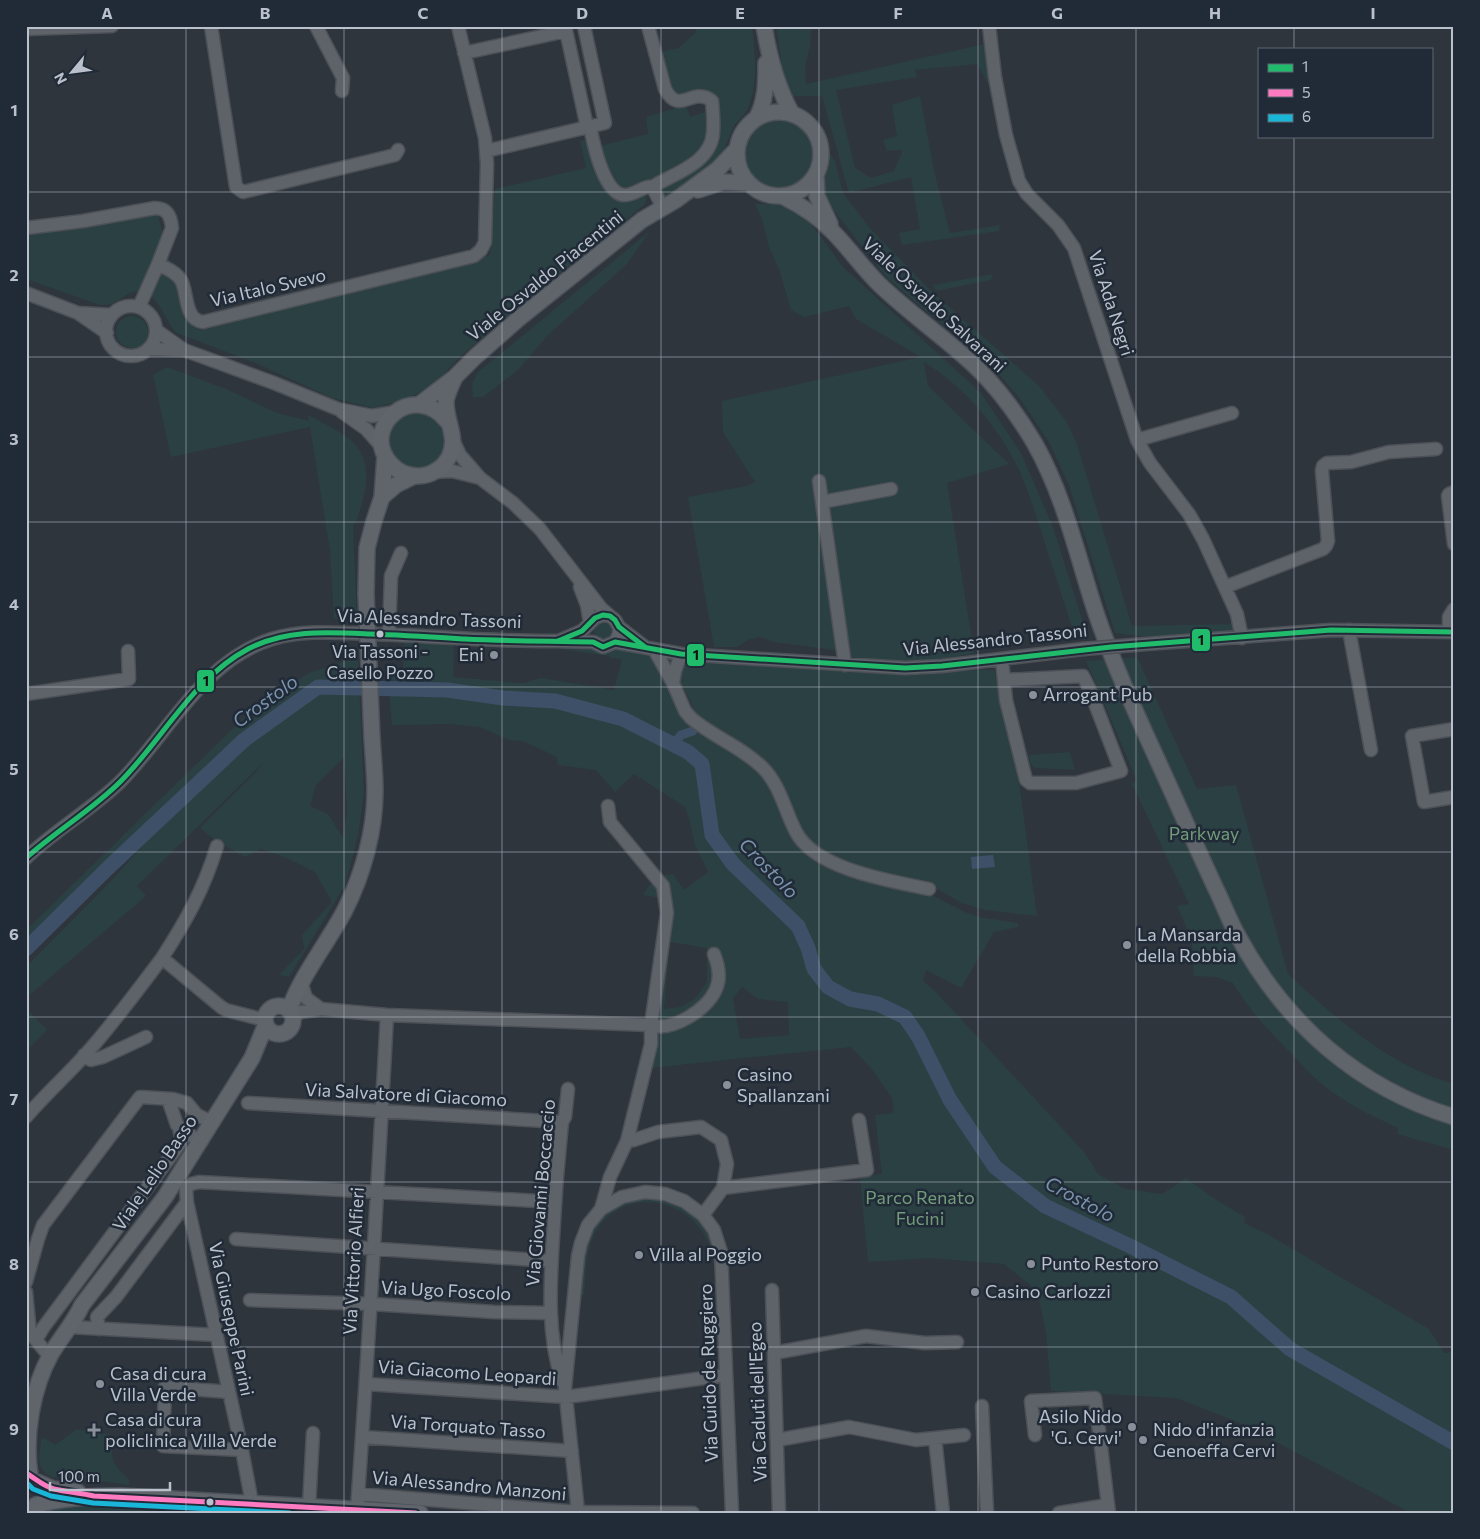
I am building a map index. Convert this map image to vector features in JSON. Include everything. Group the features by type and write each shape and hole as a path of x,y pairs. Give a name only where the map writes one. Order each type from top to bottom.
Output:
{"main road":[{"name":"Viale Osvaldo Piacentini","path":"420,404 454,378 498,335 642,220 669,204 718,169 736,150 741,136 750,123 756,119 764,99 766,42 764,26"},
{"name":"Viale Osvaldo Piacentini","path":"766,42 779,87 792,114 806,122 819,142 821,158 816,175"},
{"path":"756,119 774,112 792,114"},
{"path":"736,150 738,168 747,183"},
{"path":"784,196 803,190 816,175"},
{"name":"Viale Osvaldo Salvarani","path":"816,175 817,196 834,232"},
{"name":"Viale Osvaldo Piacentini","path":"669,204 712,184 723,182 747,183 762,194 784,196"},
{"name":"Viale Osvaldo Salvarani","path":"784,196 802,206 834,232 879,284 966,358 1003,397 1034,442 1050,473 1061,501 1095,609 1120,678 1237,935 1266,982 1294,1016 1340,1060 1401,1096 1426,1108 1454,1117"},
{"name":"Viale Osvaldo Piacentini","path":"447,421 446,400 454,378"},
{"path":"287,1013 268,1010 270,1026 289,1029 287,1013 298,986 345,910 362,867 371,829 374,800 366,558 369,538 382,497 384,428 395,412 404,407 420,404 438,412 447,421 452,433 451,451 446,462 424,476 414,476 400,472 389,462 384,452"},
{"path":"382,497 396,486 414,476"},
{"name":"Viale Lelio Basso","path":"30,1511 40,1494 31,1476 28,1459 33,1401 44,1369 52,1353 84,1304 165,1197 270,1026"},
{"name":"Viale Lelio Basso","path":"27,1394 41,1346 84,1304"},
{"path":"31,1476 53,1489 94,1496 252,1502 420,1513"},
{"path":"30,1511 54,1500 76,1500 94,1496"}],"street":[{"path":"26,29 108,26"},
{"path":"211,26 236,187 239,190 243,192 395,155 398,150"},
{"path":"316,26 343,78 342,91"},
{"name":"Via Italo Svevo","path":"158,264 179,277 191,315 198,321 203,322 474,256 481,250 485,242 486,151 485,138 458,26"},
{"path":"486,151 605,123 584,26"},
{"path":"648,26 665,89 670,99 682,101 698,96 706,97 712,101 713,134 710,145 699,160 657,184 654,190 655,195 669,204"},
{"name":"Via Ada Negri","path":"989,26 995,77 1006,135 1019,181 1026,194 1058,225 1074,248 1137,440 1150,463 1189,514 1203,539 1237,614 1242,638"},
{"path":"464,52 568,28 600,166 616,192 621,195 627,195 650,185 656,187"},
{"path":"26,228 160,208 169,215 172,228 139,307"},
{"path":"26,293 78,313 106,332 112,346 123,354 137,355 148,349 156,330 150,314 139,307 133,306 122,308 112,315 106,332"},
{"path":"78,313 112,315"},
{"path":"156,330 184,350 338,409 372,416 395,412"},
{"path":"148,349 184,350"},
{"path":"338,409 366,429 384,452"},
{"path":"1137,440 1232,413"},
{"path":"453,440 460,455 480,478 525,513 550,540 601,608 610,616"},
{"path":"1225,587 1323,549 1326,546 1328,540 1322,471 1327,463 1351,462 1389,452 1436,449"},
{"path":"433,472 452,472 480,478"},
{"path":"819,481 845,665"},
{"path":"822,502 891,490"},
{"path":"1454,492 1448,496 1454,544"},
{"path":"388,634 391,576 401,553"},
{"path":"574,573 587,605 590,624 589,636 593,642"},
{"path":"1452,632 1449,617 1454,609"},
{"name":"Via Alessandro Tassoni","path":"558,641 575,635 599,616 610,616 619,627 649,648"},
{"path":"615,642 619,634 619,627"},
{"path":"1349,630 1371,750"},
{"name":"Via Alessandro Tassoni","path":"26,858 119,782 192,696 218,670 238,655 271,639 293,634 388,634 593,642 604,646 615,642 681,654 845,665 924,667 1083,650 1312,632 1349,630 1452,632"},
{"path":"649,648 673,683 685,711 691,718 750,757 764,769 775,783 796,832 807,847 824,859 849,868 882,879 928,889"},
{"path":"26,694 129,679 128,651"},
{"path":"673,683 681,654"},
{"path":"1002,660 1004,680 1006,700 1026,780 1030,783 1076,783 1121,771 1083,676 1004,680"},
{"path":"1454,729 1412,736 1424,802 1454,797"},
{"path":"600,1209 610,1177 627,1141 651,1044 651,1025 667,913 663,886 610,822 608,806"},
{"path":"26,1116 84,1055 124,1008 162,958 188,916 209,871 217,846"},
{"path":"287,1013 296,1015 318,1007 388,1015 651,1025 659,1028 680,1022 703,1006 716,988 718,967 714,954"},
{"path":"162,958 221,1007 270,1026"},
{"path":"298,986 306,998 318,1007"},
{"name":"Via Vittorio Alfieri","path":"357,1509 372,1304 376,1191 388,1015"},
{"path":"84,1055 91,1060 103,1058 146,1037"},
{"name":"Via Giovanni Boccaccio","path":"568,1089 565,1117 562,1122 549,1297 555,1349 565,1393 578,1512"},
{"path":"26,1282 38,1239 44,1225 140,1097 168,1099 187,1103 197,1115 212,1122"},
{"path":"41,1346 44,1328 179,1145 181,1138 179,1127 168,1099"},
{"name":"Via Salvatore di Giacomo","path":"248,1103 562,1122"},
{"path":"723,1188 867,1170 859,1120"},
{"path":"179,1127 200,1142"},
{"path":"627,1141 658,1132 702,1127 721,1140 727,1164 723,1188 703,1214"},
{"path":"98,1323 187,1202 186,1188 199,1182 555,1202"},
{"name":"Via Guido de Ruggiero","path":"565,1393 578,1256 584,1233 600,1209 631,1194 654,1192 684,1200 703,1214 714,1230 721,1252 732,1513"},
{"name":"Via Giuseppe Parini","path":"187,1202 252,1502"},
{"path":"236,1239 551,1262"},
{"name":"Via Caduti dell'Egeo","path":"772,1290 779,1513"},
{"path":"26,1292 30,1332 41,1346"},
{"name":"Via Ugo Foscolo","path":"250,1300 551,1313"},
{"path":"84,1304 98,1323"},
{"path":"70,1327 98,1323 216,1335"},
{"path":"774,1353 866,1336 925,1343 957,1342"},
{"name":"Via Giacomo Leopardi","path":"366,1384 565,1393 726,1375"},
{"path":"229,1392 165,1387 163,1446 242,1450"},
{"path":"1035,1435 1031,1401 1095,1398 1108,1509 1059,1513"},
{"path":"982,1406 987,1513"},
{"path":"777,1440 849,1427 916,1440 964,1435"},
{"path":"309,1506 314,1433"},
{"name":"Via Torquato Tasso","path":"362,1437 572,1451"},
{"path":"935,1438 943,1513"},
{"name":"Via Alessandro Manzoni","path":"358,1494 578,1512 693,1513"}],"green space":[{"path":"697,26 752,26 755,69 753,90 747,110 736,123 719,156 706,170 665,198 657,184 705,154 712,102 674,101 655,53 679,48 696,32"},
{"path":"776,26 811,26 810,46 805,68 806,84 985,44 1000,105 977,64 915,70 917,77 836,90 855,168 871,178 894,171 903,150 887,151 883,140 897,136 892,105 920,96 935,175 950,233 1000,225 999,231 902,245 899,233 920,229 911,177 849,193 822,96 791,96 782,65"},
{"path":"686,105 690,117 705,112 707,140 698,154 649,181 645,204 491,330 460,357 433,385 407,399 373,408 332,398 258,364 177,333 154,299 148,294 133,292 114,303 100,305 26,279 26,233 158,215 184,319 200,330 490,255 495,189 586,168 580,141 585,140 588,149 648,134 646,117"},
{"path":"786,120 799,126 808,135 812,141 814,155 812,169 804,180 793,188 772,190 765,188 754,180 746,169 744,148 746,141 754,130 765,122"},
{"path":"828,151 835,161 843,193 869,227 929,289 1039,386 1066,421 1077,444 1132,626 1234,624 1237,632 1161,637 1115,633 1069,485 1049,442 1021,400 992,366 888,279 835,212 827,196 824,182"},
{"path":"755,204 775,204 790,209 812,225 843,267 981,393 1021,453 1053,527 1088,638 1074,634 1030,499 1007,447 976,406 952,382 924,362 928,386 1009,464 947,483 974,653 929,660 853,659 844,658 843,651 774,642 760,637 750,639 737,647 714,647 688,497 746,486 755,482 723,432 722,401 921,357 856,319 849,306 804,317 791,310 780,272 769,247 762,219"},
{"path":"649,232 627,264 548,335 518,370 483,397 473,397 472,384 477,373"},
{"path":"993,274 991,280 936,291 933,285"},
{"path":"132,316 138,317 143,321 147,326 147,338 143,343 138,347 132,348 126,347 121,343 117,338 116,332 117,326 121,321 126,317"},
{"path":"167,367 226,389 277,413 309,421 308,415 344,435 360,451 366,474 362,504 353,526 357,619 334,619 330,550 310,427 171,457 153,375"},
{"path":"417,413 428,415 441,426 446,442 444,453 433,466 417,471 406,469 393,458 388,442 390,431 401,418"},
{"path":"603,621 609,624 612,630 609,636 603,639 597,636 594,630 597,624"},
{"name":"Parco Renato Fucini","path":"404,640 454,643 453,677 523,683 541,678 614,690 622,659 560,649 561,647 619,647 653,655 683,713 745,758 766,777 788,824 836,870 933,896 979,917 1018,923 1018,927 994,932 961,988 926,970 923,981 935,991 1085,1153 1098,1174 1125,1189 1162,1194 1186,1178 1215,1199 1245,1217 1244,1223 1267,1234 1429,1329 1444,1353 1454,1352 1454,1513 1411,1513 1238,1422 1176,1398 1051,1391 1046,1332 1039,1299 1030,1285 1004,1264 930,1258 868,1262 860,1177 882,1174 875,1115 894,1113 892,1098 870,1067 851,1047 640,1069 663,911 661,898 643,895 652,882 662,876 673,874 684,890 708,872 695,845 685,807 634,774 615,792 596,770 558,765 557,757 523,741 509,740 480,727 449,724 392,725 387,670 403,669","holes":["670,942 707,948 707,982 695,999 680,1007 664,1009","742,987 758,999 788,1002 789,1035 740,1039 733,998"]},
{"path":"358,657 364,793 358,835 345,885 289,977 279,975 304,949 302,935 332,902 315,872 287,858 261,849 245,857 215,840 200,828 263,763 137,886 146,896 26,998 26,967 111,881 159,828 231,757 223,749 26,940 26,930 257,705 309,673","holes":["344,757 347,810 343,838 328,814 310,806 316,785"]},
{"name":"Parkway","path":"1137,657 1197,789 1236,785 1288,974 1344,1023 1386,1053 1430,1076 1454,1084 1454,1150 1397,1134 1398,1128 1364,1111 1325,1087 1273,1035 1252,1011 1233,983 1216,977 1193,976 1192,947 1177,906 1189,904 1132,784 1137,781 1086,661"},
{"path":"684,658 922,671 994,670 1018,774 1037,916 985,910 962,903 930,885 884,874 827,856 805,838 780,780 766,763 696,714 684,688 679,689 677,676"},
{"path":"1070,752 1075,770 1036,768 1031,765 1028,755"},
{"path":"26,1008 47,1030 26,1051"},
{"path":"644,1199 676,1203 693,1214 711,1241 717,1271 715,1271 708,1242 696,1224 670,1206 655,1203 639,1203 624,1207 610,1215 598,1228 588,1252 584,1295 580,1295 584,1261 588,1246 593,1232 601,1220 612,1210 626,1203"},
{"path":"77,1429 112,1435 113,1460 118,1469 129,1480 129,1485 52,1477 45,1473 40,1466 41,1440 45,1438 55,1445"},
{"path":"143,1505 144,1513 47,1513 64,1507"},
{"path":"165,1507 271,1511 284,1513 166,1513"}],"water":[{"path":"993,855 995,867 972,869 971,857"}],"waterway":[{"name":"Crostolo","path":"26,949 108,868 244,740 318,687 447,690 503,698 555,701 623,719 688,752 702,764 712,835 733,864 798,926 808,948 814,969 828,987 850,999 878,1004 905,1017 918,1036 950,1100 995,1167 1045,1206 1231,1297 1290,1349 1454,1443"},
{"path":"673,745 681,735 693,731"}],"transit line":[{"name":"1","path":"558,641 582,631 595,618 603,615 610,616 619,627 645,647"},
{"name":"1","path":"26,858 98,802 120,782 195,692 228,661 262,643 292,635 339,633 481,640 593,642 603,647 615,642 681,654 905,668 942,666 1111,647 1331,630 1454,632"},
{"name":"5","path":"26,1473 50,1488 94,1496 416,1513"},
{"name":"6","path":"26,1482 33,1489 51,1496 93,1503 290,1513"}],"place":[{"name":"Via Tassoni - Casello Pozzo","path":"380,634"},
{"name":"Eni","path":"494,655"},
{"name":"Arrogant Pub","path":"1033,695"},
{"name":"La Mansarda della Robbia","path":"1127,945"},
{"name":"Casino Spallanzani","path":"727,1085"},
{"name":"Villa al Poggio","path":"639,1255"},
{"name":"Punto Restoro","path":"1031,1264"},
{"name":"Casino Carlozzi","path":"975,1292"},
{"name":"Casa di cura Villa Verde","path":"100,1384"},
{"name":"Asilo Nido 'G. Cervi'","path":"1132,1427"},
{"name":"Casa di cura policlinica Villa Verde","path":"94,1430"},
{"name":"Nido d'infanzia Genoeffa Cervi","path":"1143,1440"}]}
